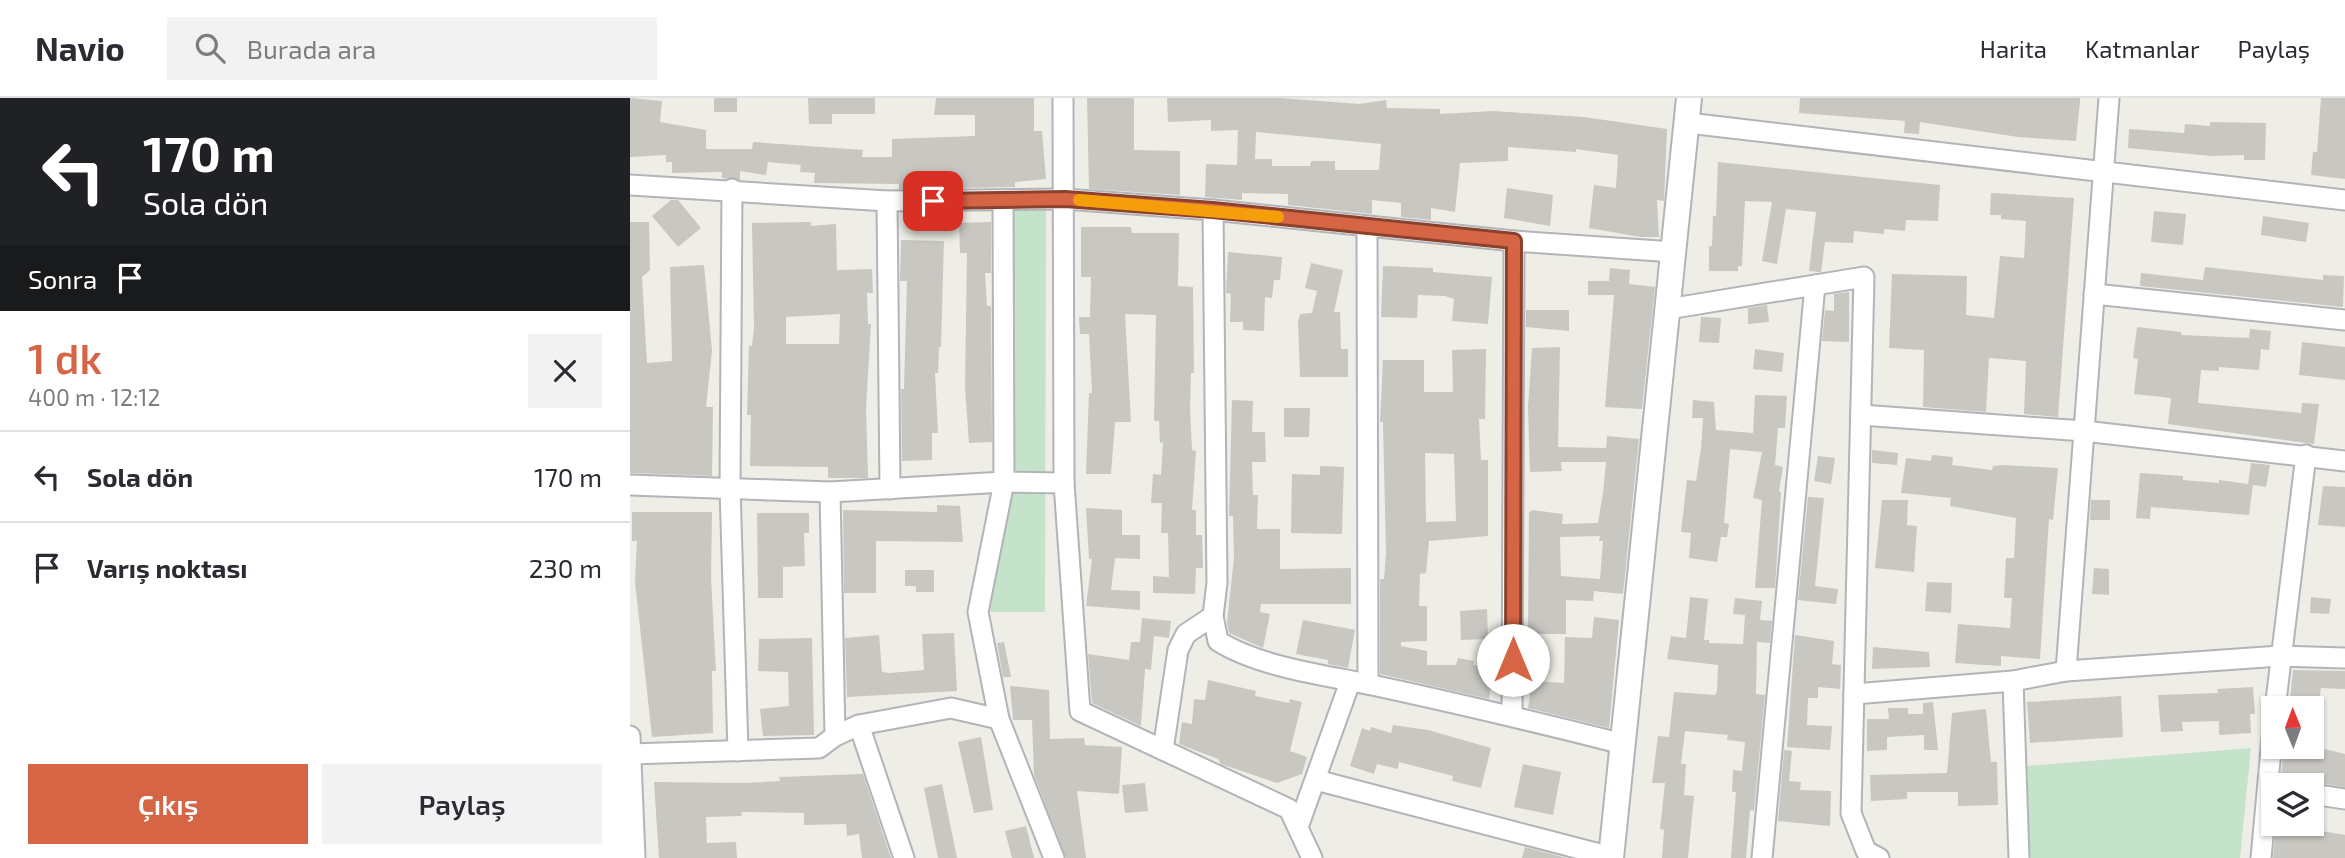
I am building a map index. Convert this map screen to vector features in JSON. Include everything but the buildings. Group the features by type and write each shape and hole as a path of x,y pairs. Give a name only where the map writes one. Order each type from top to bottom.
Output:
{"street":[{"path":"1063,98 1064,483 1080,711 1289,809 1312,858"},
{"path":"2066,671 2109,98"},
{"path":"1316,780 1611,858 1674,252 1685,105 2103,169 2345,200"},
{"path":"630,185 732,189 887,201 1065,199 1213,210 1514,241 1674,252"},
{"path":"732,189 730,488 738,751"},
{"path":"887,201 890,489"},
{"path":"1003,201 1004,482 978,612 999,719 1054,858"},
{"path":"1213,210 1217,583 1213,616 1218,641 1236,653 1623,744"},
{"path":"1298,827 1359,683 1367,227"},
{"path":"1512,716 1514,241"},
{"path":"1668,309 1864,277 1851,813 1866,851 1879,858"},
{"path":"1762,858 1815,285"},
{"path":"2094,294 2345,320"},
{"path":"1861,415 2084,431 2345,461"},
{"path":"2276,696 2306,456"},
{"path":"630,485 830,492 1004,482 1064,483"},
{"path":"830,492 835,736"},
{"path":"1163,750 1178,650 1186,634 1213,616"},
{"path":"1854,694 2013,681 2066,671 2280,656 2345,658"},
{"path":"2013,681 2018,858"},
{"path":"635,858 630,748 738,751 819,748 835,736 859,725 951,708 999,719"},
{"path":"859,725 904,858"},
{"path":"2324,796 2345,799"},
{"path":"2261,858 2264,836"}],"green space":[{"path":"1046,207 1045,612 986,612 1010,490 1010,208"},
{"path":"2251,748 2240,858 2030,858 2027,766"}],"slow traffic":[{"path":"1079,200 1278,217"}],"route":[{"path":"933,201 1065,199 1213,210 1514,241 1513,660"}]}
